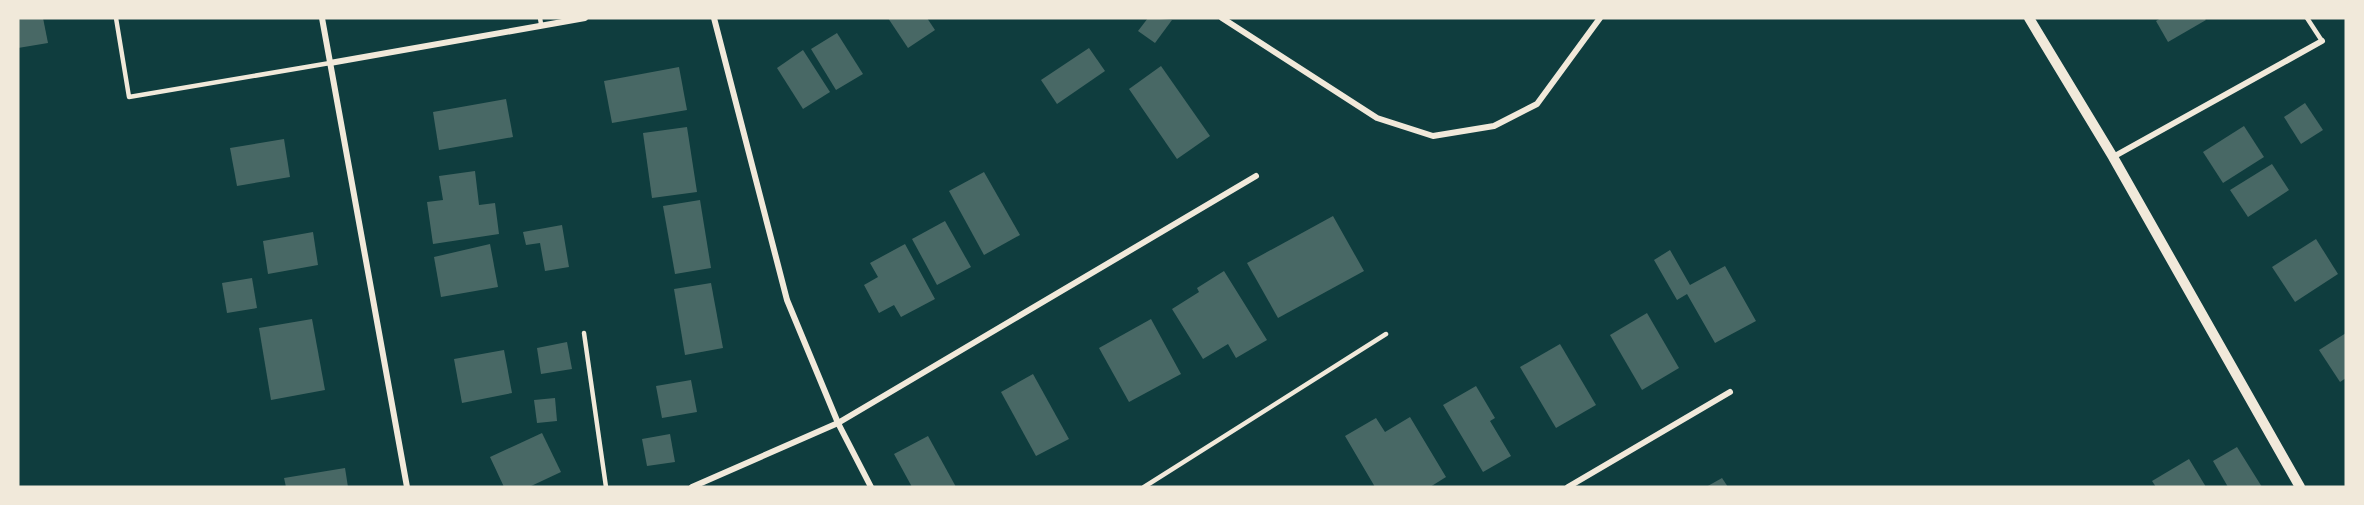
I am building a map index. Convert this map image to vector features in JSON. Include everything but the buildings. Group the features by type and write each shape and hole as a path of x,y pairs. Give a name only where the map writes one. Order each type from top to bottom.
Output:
{"street":[{"path":"322,18 407,487"},
{"path":"330,63 541,21 585,18"},
{"path":"714,18 787,300 838,423 870,487"},
{"path":"1222,18 1377,118 1433,136 1494,126 1537,104 1600,18"},
{"path":"2029,18 2113,157 2300,487"},
{"path":"2113,157 2322,41"},
{"path":"692,487 838,423 1256,176"},
{"path":"1568,487 1730,392"}],"lane":[{"path":"116,18 129,97 330,63"},
{"path":"2307,18 2322,41"},
{"path":"585,333 606,487"},
{"path":"1144,487 1386,334"}]}
